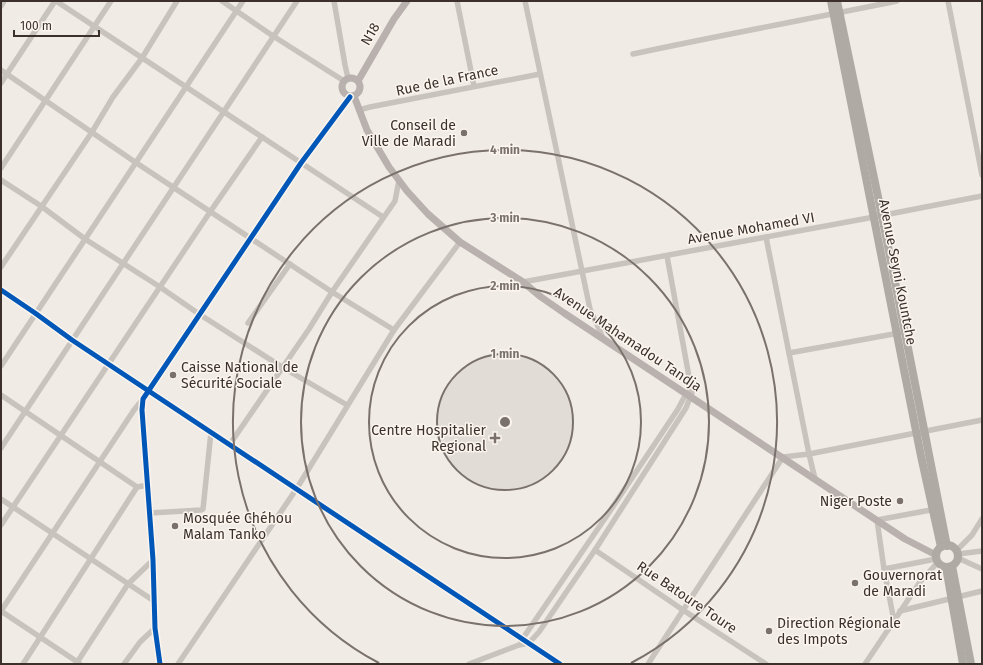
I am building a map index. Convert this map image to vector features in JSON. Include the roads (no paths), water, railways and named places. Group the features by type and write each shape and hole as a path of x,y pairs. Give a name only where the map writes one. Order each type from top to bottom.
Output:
{"highway":[{"name":"Avenue Seyni Kountche","path":"831,1 837,13"},
{"name":"Avenue Seyni Kountche","path":"837,1 837,13 944,546"},
{"path":"944,546 954,548 957,555 956,562 949,567 941,565 937,559 937,551 944,546"},
{"path":"949,567 963,642 971,664"},
{"path":"963,642 963,664"}],"main road":[{"name":"N18","path":"358,81 406,1"},
{"path":"354,78 358,81 360,90 352,96 346,96 341,87 346,79 354,78"},
{"name":"Avenue Mahamadou Tandja","path":"352,96 367,130 389,167 428,214 460,242 523,282 541,297 688,396 937,559"}],"street":[{"path":"1,6 4,1"},
{"path":"1,83 55,1 384,217"},
{"path":"1,168 111,1"},
{"path":"1,267 92,132 113,97 142,58 177,1"},
{"path":"222,1 273,36 346,79"},
{"path":"1,366 243,1"},
{"path":"1,448 297,1"},
{"path":"334,1 346,79"},
{"path":"458,1 474,86"},
{"path":"525,1 590,309 603,338"},
{"path":"633,54 730,33 898,1"},
{"path":"948,1 982,175"},
{"path":"1,70 135,162 174,186 210,212 332,292 394,330"},
{"name":"Rue de la France","path":"359,110 540,74"},
{"path":"153,560 128,584 78,663 1,611 134,410 143,399 301,163 352,96"},
{"path":"1,525 210,212 262,137"},
{"path":"1,180 41,206 85,239 199,314 282,367 347,405"},
{"path":"230,444 395,201 399,180"},
{"name":"Avenue Mohamed VI","path":"523,282 982,196"},
{"path":"766,237 815,479"},
{"path":"178,664 297,488 394,330 460,242"},
{"path":"519,645 575,564 655,442 688,396 692,393 667,256"},
{"path":"248,323 290,264"},
{"path":"1,290 36,312 72,340 560,664"},
{"path":"789,353 901,332"},
{"path":"1,395 137,487 148,485"},
{"path":"469,664 483,662 519,645 529,643 539,632 595,550 682,415 688,396"},
{"path":"143,399 142,410 153,560 155,628 160,664"},
{"path":"648,664 783,457 809,454 982,420"},
{"path":"150,513 203,509 211,432"},
{"path":"655,442 661,447"},
{"path":"23,664 137,487"},
{"path":"1,499 154,601"},
{"path":"894,620 884,569 877,520 936,508"},
{"path":"957,555 972,536 982,519"},
{"name":"Rue Batoure Toure","path":"595,550 766,664"},
{"path":"957,555 982,550"},
{"path":"957,555 982,569"},
{"path":"884,569 937,559"},
{"path":"865,664 937,559"},
{"path":"900,611 982,591"},
{"path":"124,664 140,642 155,628"}],"place":[{"name":"Conseil de Ville de Maradi","path":"464,133"},
{"name":"Caisse National de Sécurité Sociale","path":"173,375"},
{"name":"Centre Hospitalier Regional","path":"495,438"},
{"name":"Niger Poste","path":"900,501"},
{"name":"Mosquée Chéhou Malam Tanko","path":"175,526"},
{"name":"Gouvernorat de Maradi","path":"855,583"},
{"name":"Direction Régionale des Impots","path":"769,631"}]}
